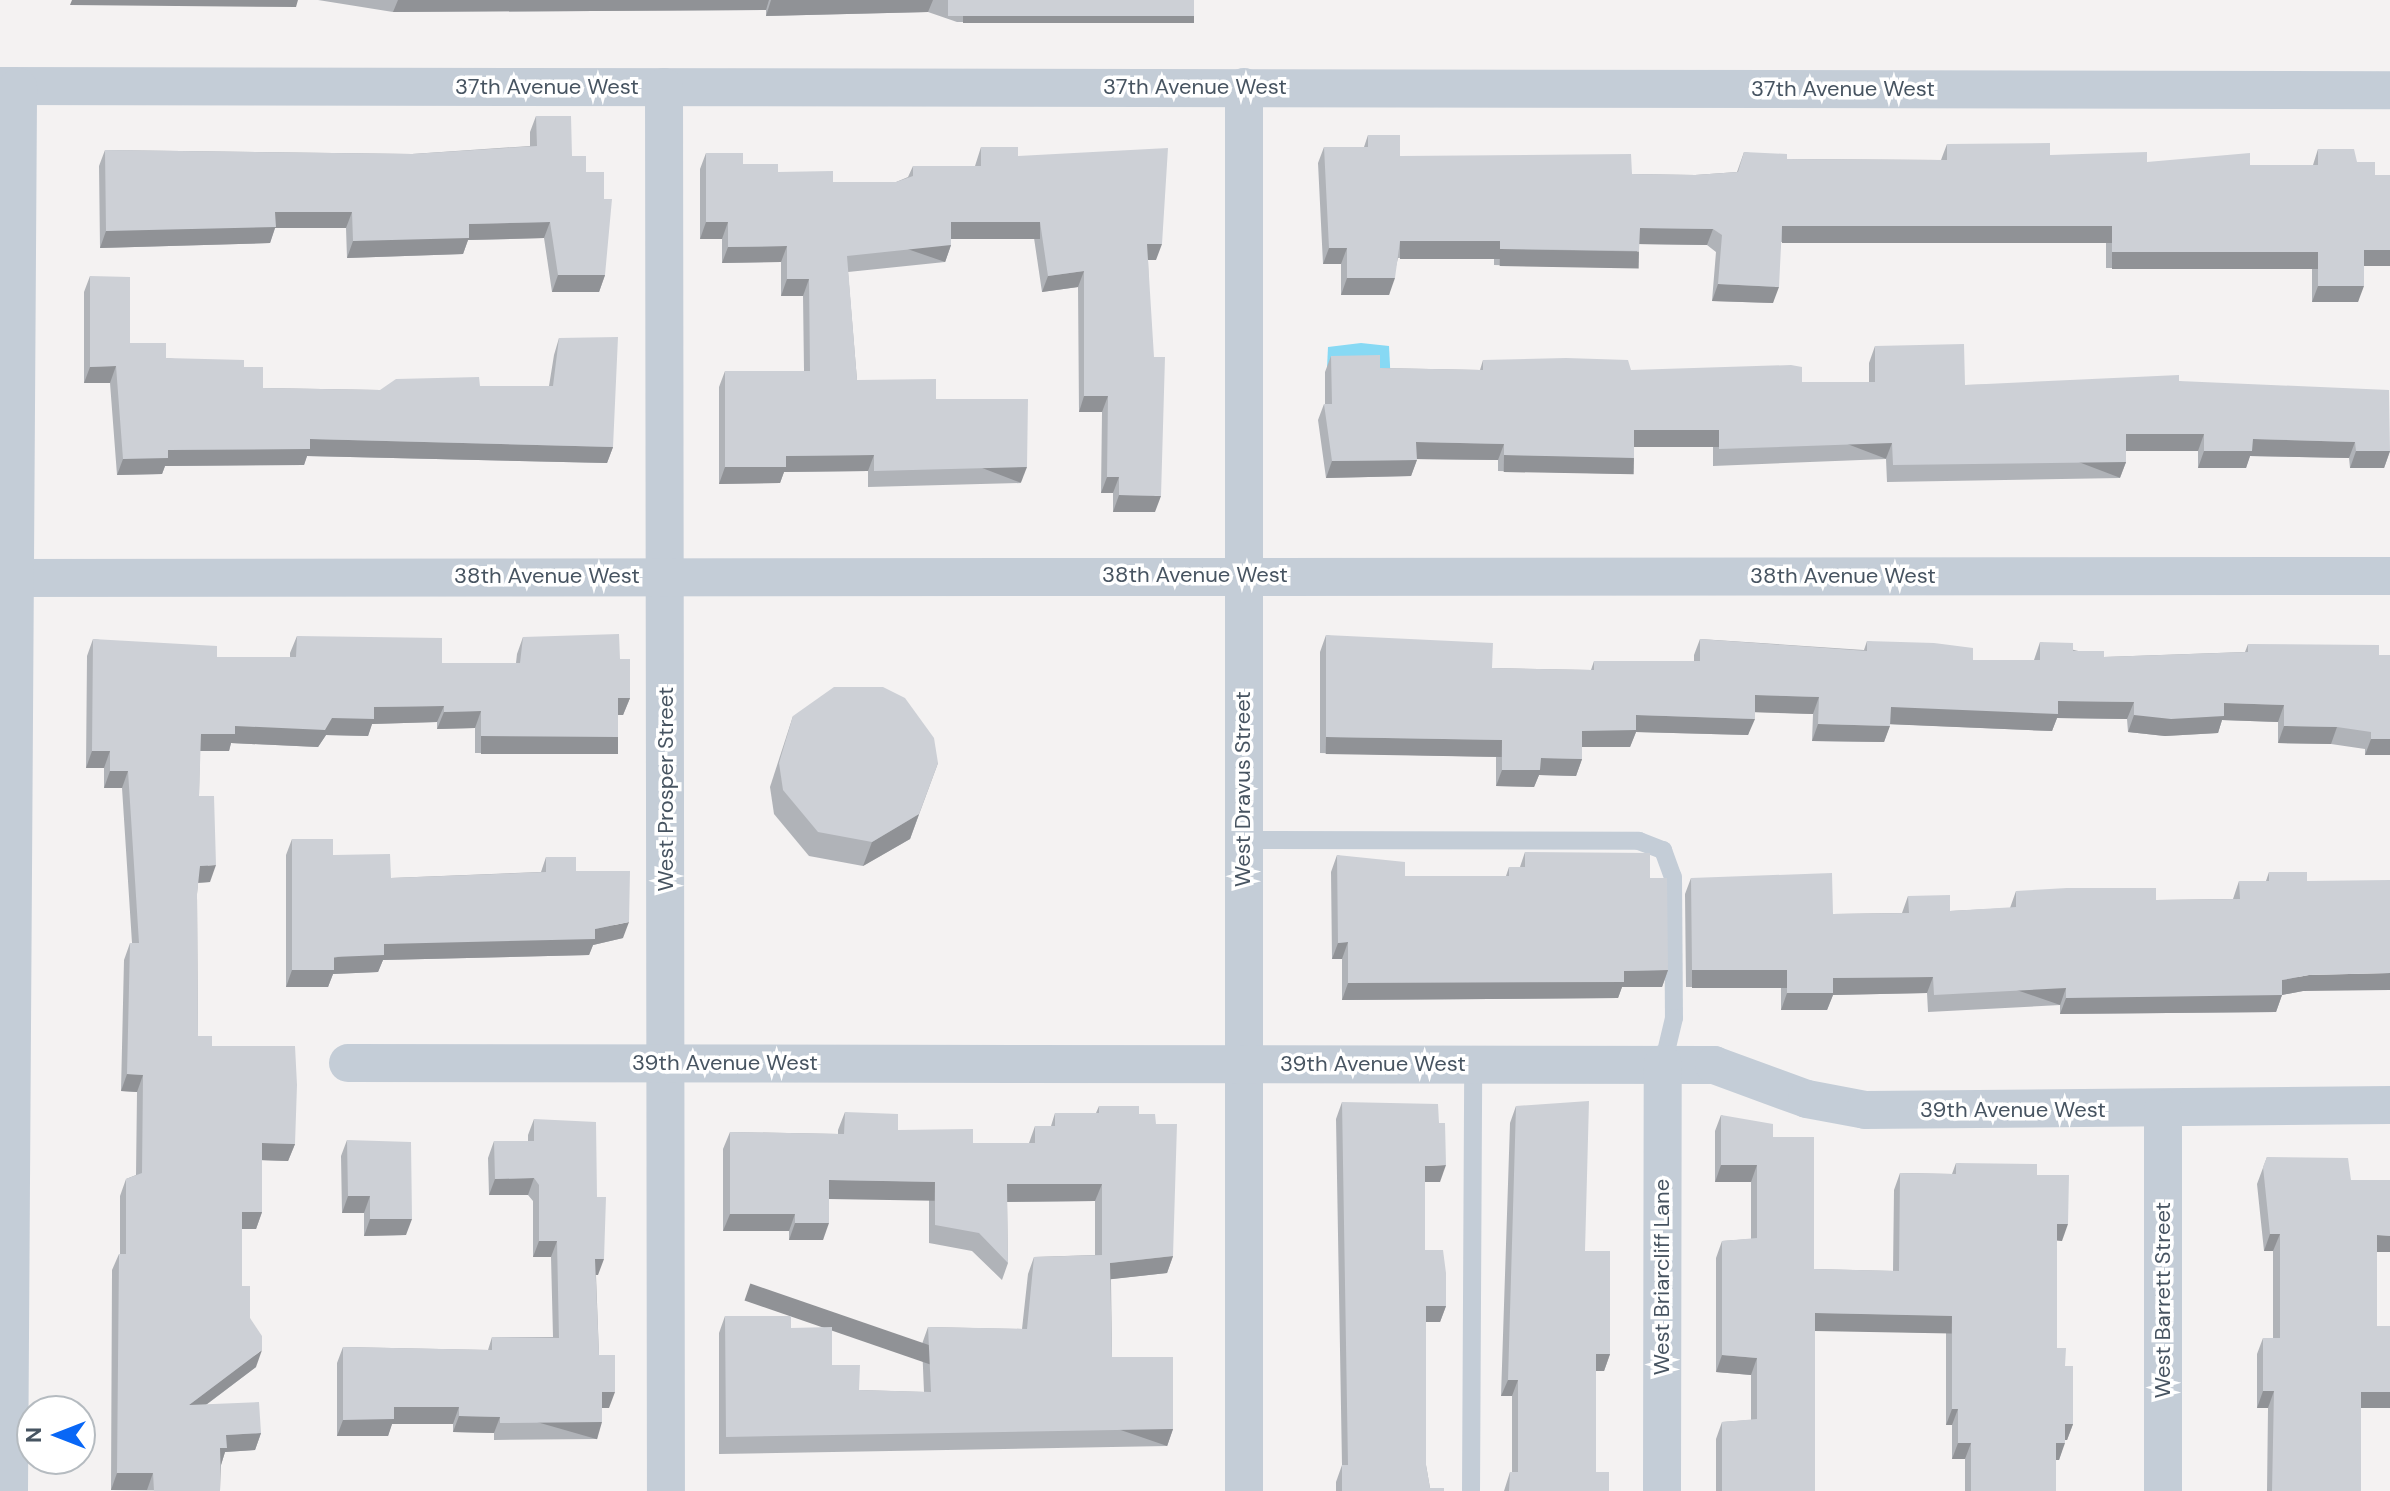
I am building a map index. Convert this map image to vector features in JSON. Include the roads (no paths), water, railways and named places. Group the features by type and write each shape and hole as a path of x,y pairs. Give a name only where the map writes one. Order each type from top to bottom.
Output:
{"street":[{"name":"37th Avenue West","path":"9,86 2390,90"},
{"path":"9,86 5,1064 9,1491"},
{"name":"West Prosper Street","path":"664,87 666,1491"},
{"name":"West Dravus Street","path":"1244,87 1244,1491"},
{"name":"38th Avenue West","path":"8,578 666,575 2390,576"},
{"name":"39th Avenue West","path":"348,1063 1714,1065 1807,1099 1865,1110 2390,1105"},
{"name":"West Briarcliff Lane","path":"1662,1491 1663,1064"},
{"name":"West Barrett Street","path":"2163,1109 2163,1491"}],"lane":[{"path":"1242,840 1639,841 1663,850 1673,877 1674,1018 1663,1064"},
{"path":"1471,1491 1473,1064"}],"water":[{"path":"1361,343 1389,346 1391,385 1327,368 1328,347"}]}
